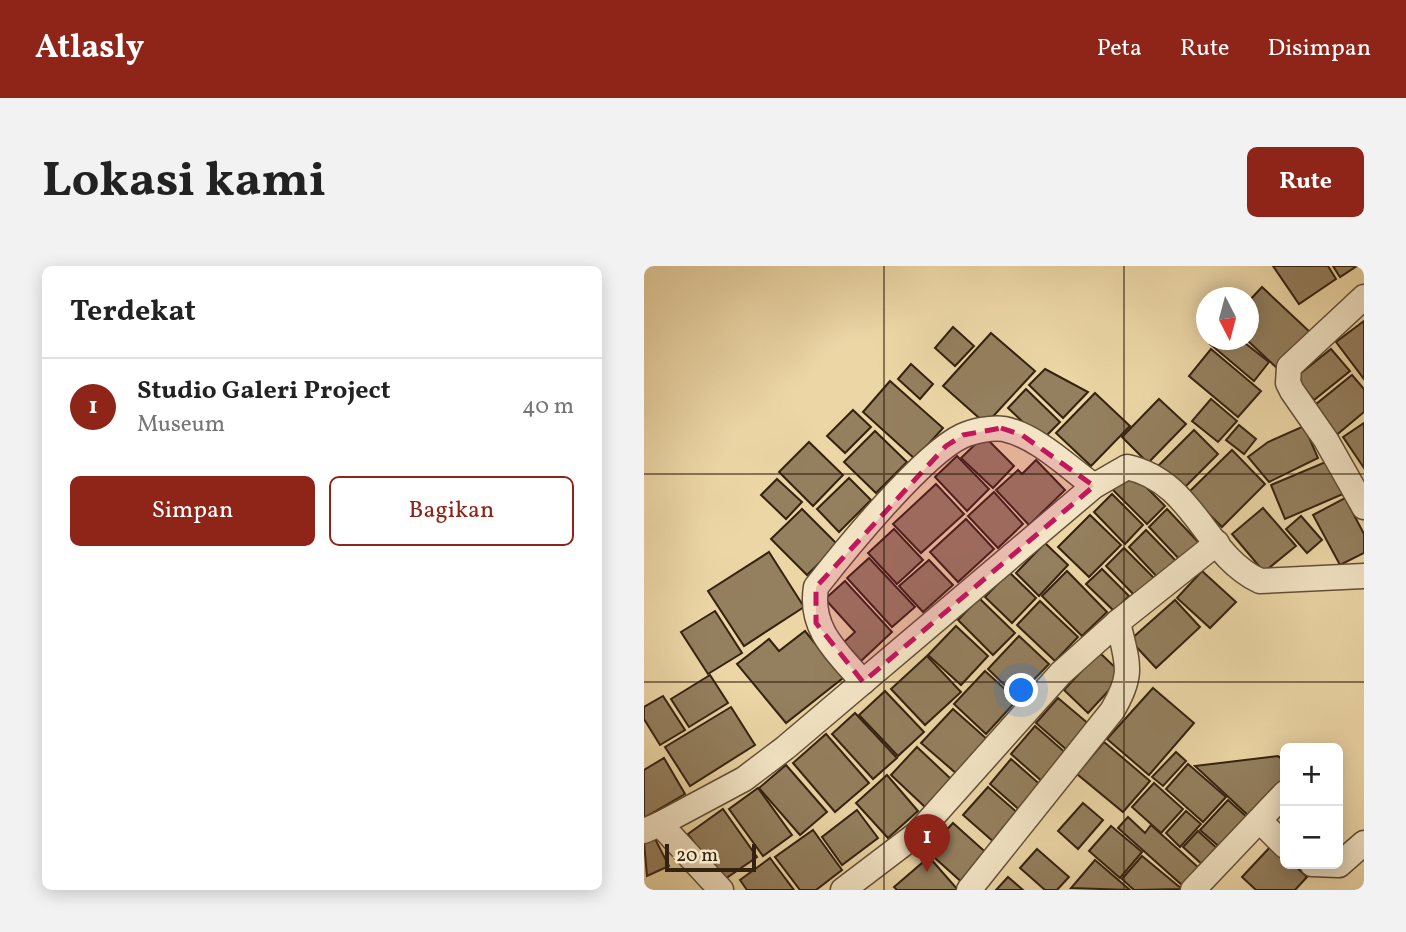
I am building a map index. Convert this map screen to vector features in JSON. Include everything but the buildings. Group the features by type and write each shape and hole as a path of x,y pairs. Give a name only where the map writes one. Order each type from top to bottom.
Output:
{"street":[{"path":"1364,297 1289,367 1288,376 1292,391 1326,440 1364,507"},
{"path":"863,682 828,642 816,623 813,606 816,587 908,482 946,446 963,436 1001,428 1022,435 1094,486"},
{"path":"721,890 652,827 744,779 1094,486 1127,467 1144,470 1173,489 1246,575 1260,581 1364,576"},
{"path":"843,890 918,833 1061,673 1118,622 1217,543"},
{"path":"969,890 1123,694 1129,679 1118,622"},
{"path":"1193,890 1280,799"},
{"path":"1260,821 1280,841"},
{"path":"1343,861 1364,843"}],"highlighted area":[{"path":"1001,428 1022,435 1094,486 863,682 816,623 816,587 946,446 963,435"}],"place":[{"name":"Studio Galeri Project","path":"927,872"}]}
